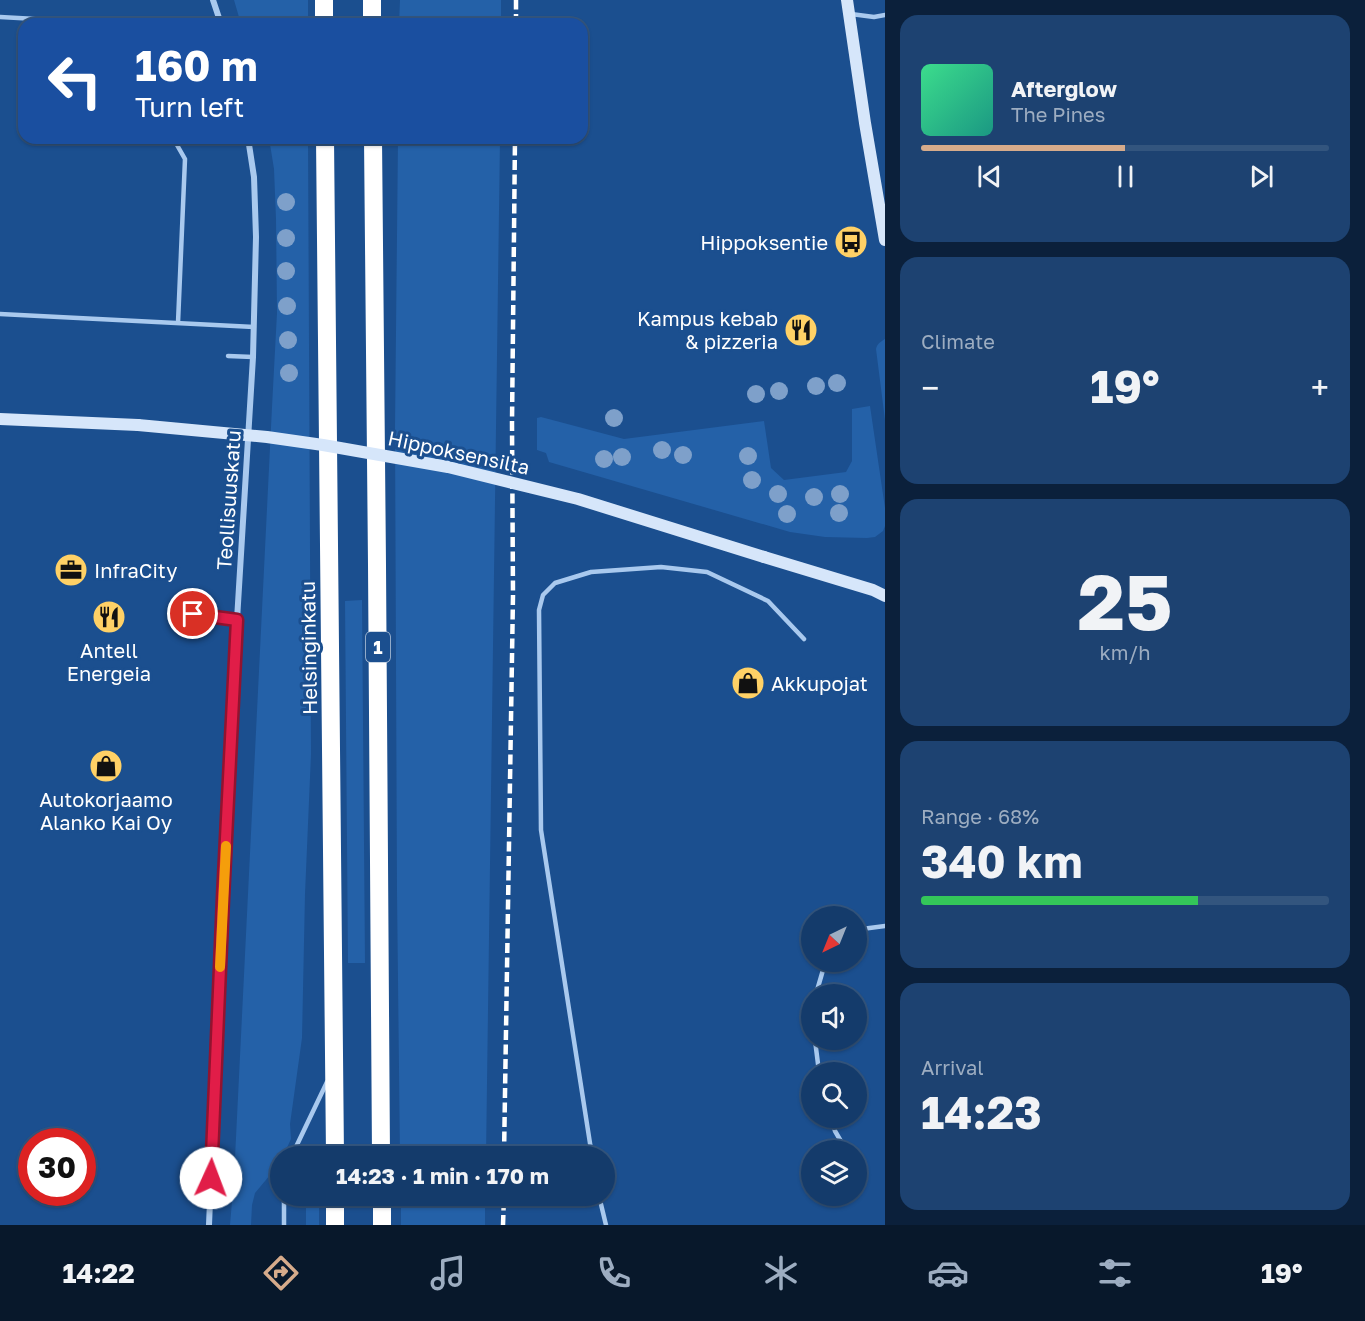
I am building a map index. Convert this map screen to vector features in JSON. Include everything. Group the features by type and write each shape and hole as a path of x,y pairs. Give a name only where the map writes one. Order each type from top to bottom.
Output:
{"highway":[{"path":"324,0 324,18"},
{"path":"372,0 372,18"},
{"name":"Helsinginkatu","path":"325,144 335,1146"},
{"name":"1","path":"373,144 381,1146"},
{"path":"335,1206 335,1225"},
{"path":"381,1206 382,1225"}],"street":[{"path":"213,0 219,18"},
{"path":"847,0 885,240"},
{"name":"Teollisuuskatu","path":"209,1225 237,620 253,357 256,227 254,177 249,144"},
{"name":"Hippoksensilta","path":"0,419 138,425 267,437 448,467 578,499 873,590 885,596"}],"lane":[{"path":"849,14 874,17 885,15"},
{"path":"0,17 18,18"},
{"path":"176,144 185,159 178,323"},
{"path":"0,314 254,327"},
{"path":"228,356 253,357"},
{"path":"590,1146 541,831 539,610 543,595 555,583 591,572 661,567 707,572 768,601 804,639"},
{"path":"193,614 237,620"},
{"path":"867,928 885,926"},
{"path":"296,1146 335,1065"},
{"path":"284,1206 284,1225"},
{"path":"601,1206 606,1225"}],"shaded area":[{"path":"234,0 308,0 308,18 239,18"},
{"path":"400,0 501,0 501,18 399,18"},
{"path":"270,144 308,144 311,754 302,1038 290,1124 291,1139 288,1146 270,1146 270,1175 255,1193 251,1225 230,1225 277,313 274,169"},
{"path":"398,144 500,144 486,1146 400,1146 395,429"},
{"path":"885,339 885,420 876,349"},
{"path":"870,406 885,508 885,526 883,531 875,537 825,537 790,532 549,462 546,453 537,450 537,418 541,417 624,439 764,421 771,468 784,480 846,472 852,461 852,409"},
{"path":"362,600 365,963 348,963 345,601"},
{"path":"306,1206 319,1206 319,1225 306,1225"},
{"path":"401,1206 485,1206 485,1225 401,1225"}],"railway":[{"path":"516,0 516,18"},
{"path":"504,1146 513,595 515,144"},
{"path":"503,1225 504,1206"}],"slow traffic":[{"path":"220,967 226,846"}],"place":[{"name":"Hippoksentie","path":"851,242"},
{"name":"Kampus kebab & pizzeria","path":"801,330"},
{"name":"InfraCity","path":"71,570"},
{"name":"Antell Energeia","path":"109,617"},
{"name":"Akkupojat","path":"748,683"},
{"name":"Autokorjaamo Alanko Kai Oy","path":"106,766"}],"route":[{"path":"193,614 237,620 211,1178"}]}
